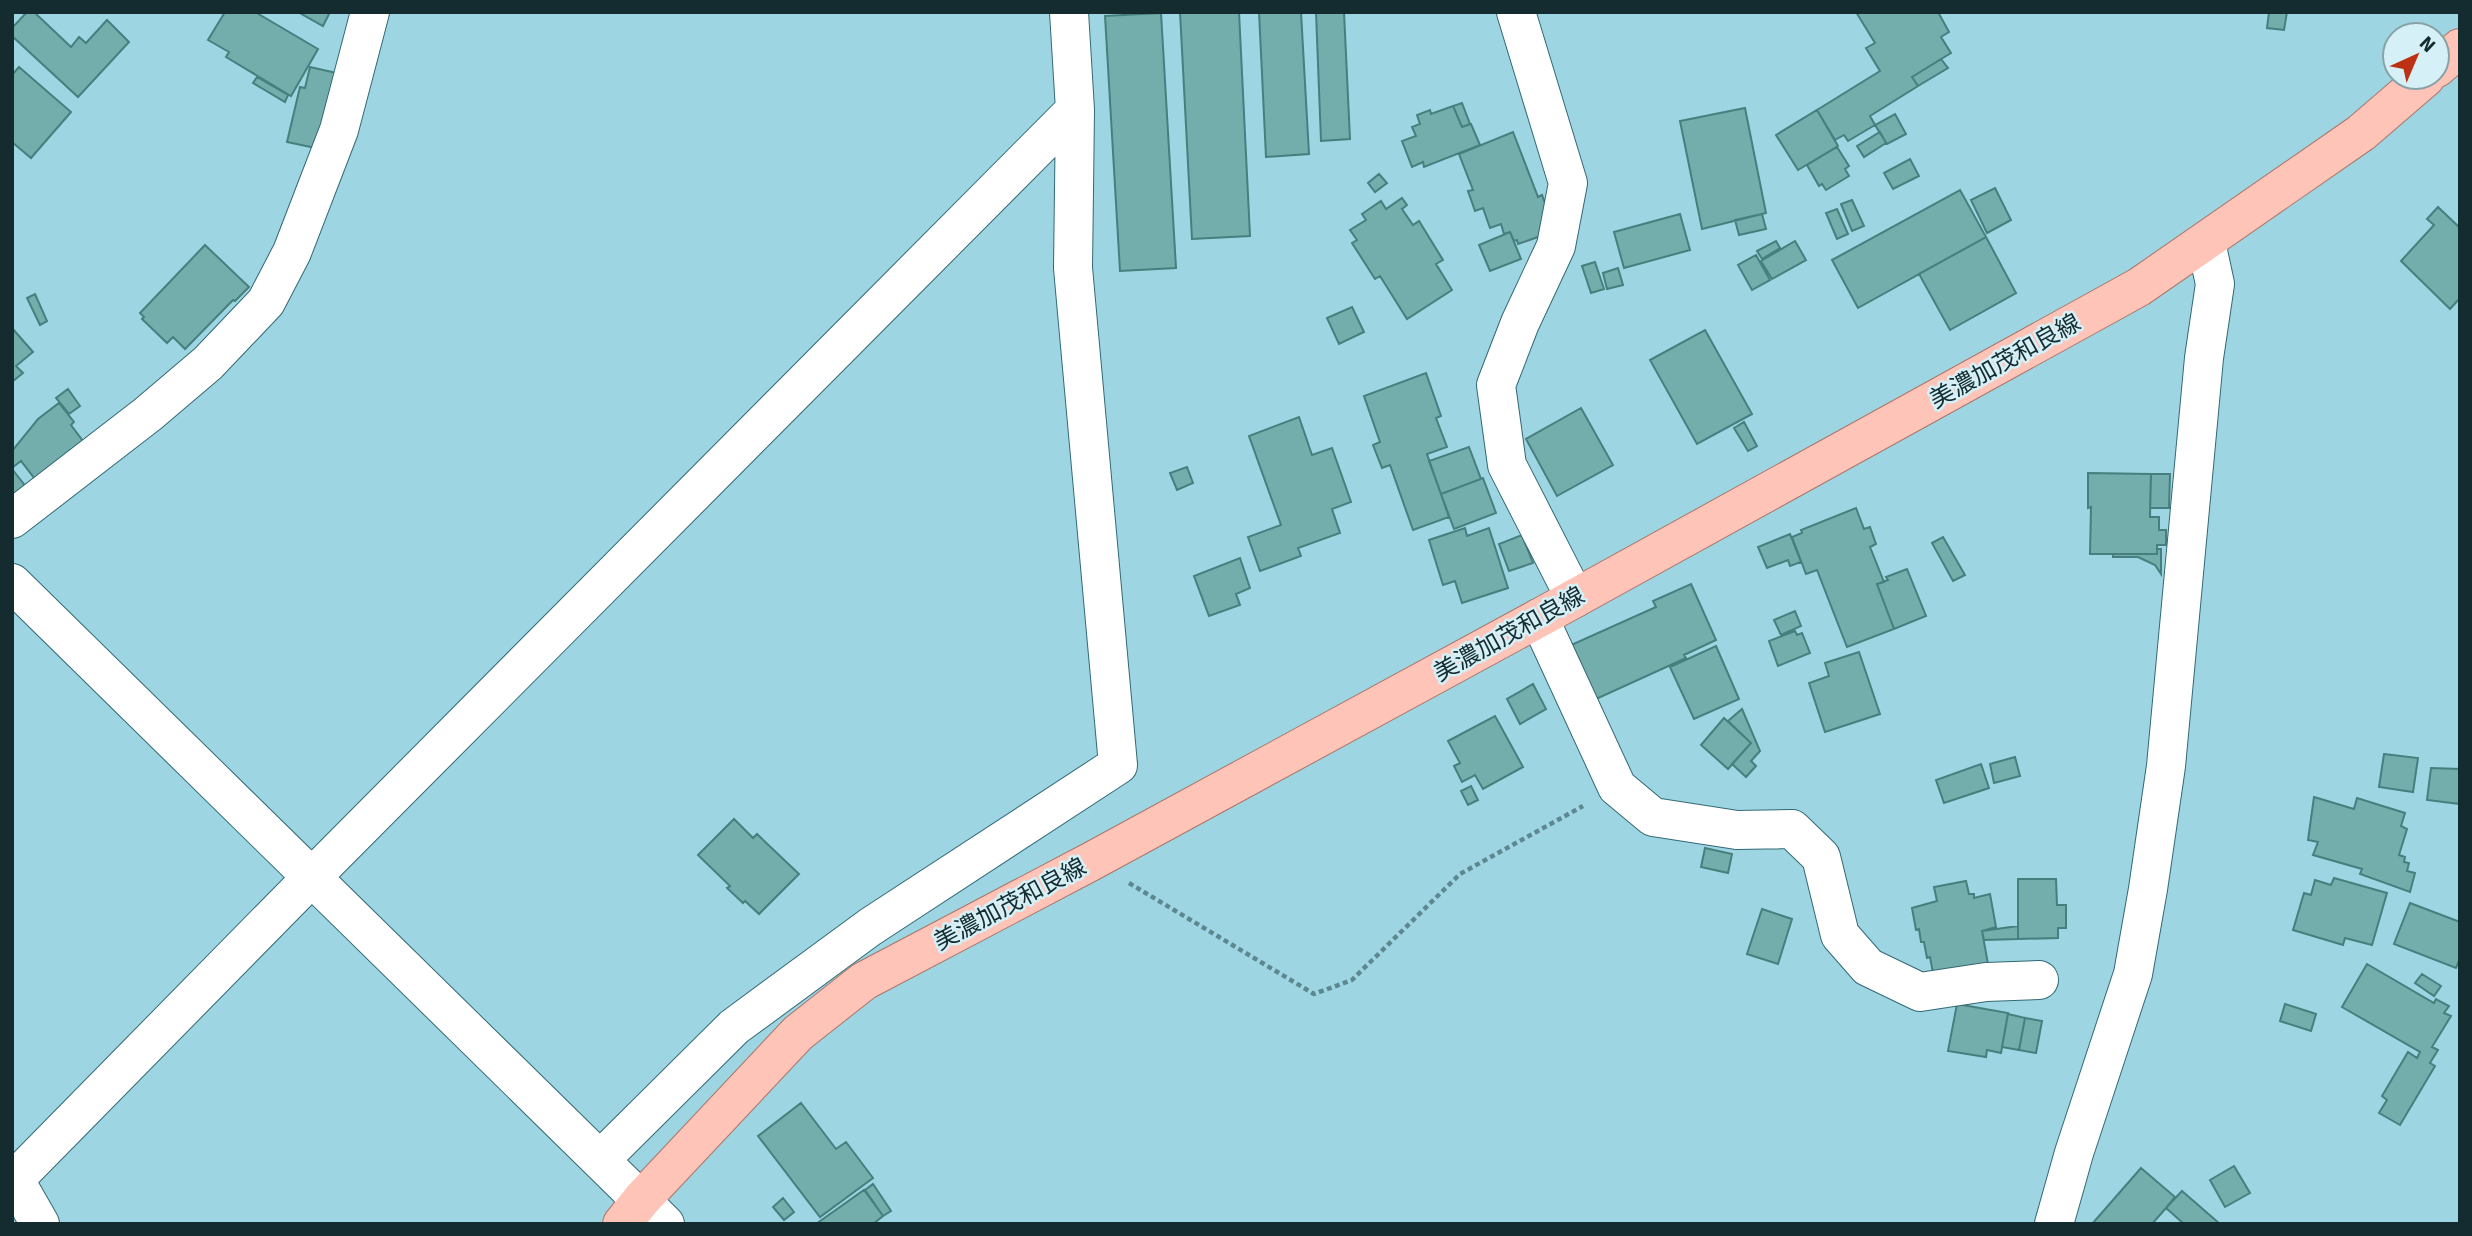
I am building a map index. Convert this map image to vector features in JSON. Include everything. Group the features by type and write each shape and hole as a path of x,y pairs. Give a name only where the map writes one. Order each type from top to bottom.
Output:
{"main road":[{"name":"美濃加茂和良線","path":"643,1216 798,1033 864,981 1092,861 1539,618 2139,287 2361,133 2410,91"}],"street":[{"path":"12,519 198,371 266,302 292,252 339,130 370,12"},
{"path":"600,1160 734,1027 870,927 1118,765 1073,268 1075,110 1069,12"},
{"path":"1516,12 1568,183 1556,246 1520,323 1496,385 1507,465 1575,598"},
{"path":"40,1224 14,1176 1075,110"},
{"path":"2054,1224 2074,1153 2133,974 2148,889 2166,766 2204,358 2215,284 2206,242"},
{"path":"12,583 600,1160 643,1216"},
{"path":"1539,618 1618,787 1653,817 1737,830 1792,829 1821,857 1840,934 1868,967 1920,992 1986,982 2039,980"}],"path":[{"path":"1092,861 1314,994 1352,980 1460,874 1618,787"}],"building":[{"path":"27,12 34,12 71,47 79,37 86,43 107,20 129,42 78,97 12,36 12,28"},
{"path":"225,12 255,12 318,49 291,96 226,57 229,52 208,40"},
{"path":"298,12 330,12 323,26"},
{"path":"1180,12 1239,12 1250,236 1192,239"},
{"path":"1259,12 1301,12 1309,154 1266,157"},
{"path":"1316,12 1344,12 1350,139 1321,141"},
{"path":"1856,12 1938,12 1949,32 1941,37 1951,53 1912,77 1918,86 1870,116 1875,125 1848,141 1844,135 1835,140 1817,110 1880,71 1866,48 1875,43"},
{"path":"2269,12 2287,12 2284,30 2267,28"},
{"path":"1161,13 1176,268 1120,271 1105,16"},
{"path":"1941,59 1948,68 1918,86 1912,77"},
{"path":"19,67 71,112 31,158 12,142 12,75"},
{"path":"310,67 341,74 325,150 287,142 300,87 305,88"},
{"path":"257,77 288,95 285,102 253,83"},
{"path":"1462,103 1470,124 1462,127 1453,106"},
{"path":"1453,106 1462,127 1471,124 1480,145 1424,167 1423,162 1412,167 1402,141 1416,136 1412,127 1420,124 1417,115 1430,110 1431,114"},
{"path":"1745,108 1766,213 1702,229 1680,121"},
{"path":"1817,110 1838,146 1798,170 1776,135"},
{"path":"1895,114 1906,134 1887,144 1875,125"},
{"path":"1513,132 1538,197 1542,195 1549,214 1544,235 1518,244 1510,232 1504,234 1501,224 1490,228 1483,208 1475,211 1468,191 1473,190 1459,154"},
{"path":"1880,132 1886,143 1864,157 1857,146"},
{"path":"1837,147 1849,166 1845,169 1849,176 1826,190 1822,184 1819,186 1807,165"},
{"path":"1910,159 1919,176 1893,189 1884,173"},
{"path":"1379,174 1387,183 1375,192 1368,183"},
{"path":"1995,188 2011,220 1987,233 1971,200"},
{"path":"1960,190 1986,237 1858,308 1832,260"},
{"path":"1402,198 1407,205 1402,209 1413,225 1419,221 1443,260 1436,264 1452,290 1407,319 1380,276 1375,279 1352,243 1357,240 1350,230 1366,220 1362,214 1381,201 1386,209"},
{"path":"1852,200 1864,226 1852,231 1841,204"},
{"path":"2438,207 2460,228 2460,298 2450,309 2401,261 2434,225 2427,219"},
{"path":"1837,209 1848,234 1837,239 1826,213"},
{"path":"1680,214 1690,250 1624,268 1614,232"},
{"path":"1762,214 1766,229 1739,235 1735,220"},
{"path":"1510,232 1521,259 1490,271 1479,245"},
{"path":"1986,237 2016,293 1950,330 1919,274"},
{"path":"1776,241 1780,248 1762,259 1757,251"},
{"path":"1795,241 1806,260 1772,279 1761,261"},
{"path":"205,245 249,287 185,349 173,337 167,343 142,319 144,317 140,313"},
{"path":"1756,255 1770,280 1752,290 1738,265"},
{"path":"1595,262 1604,289 1591,293 1582,266"},
{"path":"1618,268 1623,285 1607,289 1603,273"},
{"path":"35,294 47,321 40,325 27,298"},
{"path":"1352,307 1364,332 1339,344 1327,318"},
{"path":"12,328 33,352 16,366 23,373 12,382"},
{"path":"1705,330 1752,414 1697,444 1650,360"},
{"path":"1426,373 1441,416 1436,418 1447,447 1427,454 1449,517 1413,530 1390,465 1382,468 1373,445 1380,442 1364,396"},
{"path":"68,389 80,406 69,414 56,398"},
{"path":"59,403 74,422 71,425 86,445 38,483 21,461 13,467 12,451 38,419"},
{"path":"1581,408 1613,465 1557,496 1526,439"},
{"path":"1299,417 1312,455 1332,448 1351,502 1332,509 1340,533 1298,548 1301,556 1260,571 1248,537 1281,525 1249,436"},
{"path":"1744,422 1757,446 1748,451 1734,428"},
{"path":"1469,447 1481,479 1441,494 1429,461"},
{"path":"1187,467 1193,483 1177,490 1170,473"},
{"path":"12,469 27,488 12,500"},
{"path":"2088,473 2151,474 2150,517 2159,517 2159,530 2166,530 2166,545 2157,545 2157,554 2090,554 2091,507 2088,508"},
{"path":"2151,474 2170,474 2169,508 2150,508"},
{"path":"1483,478 1496,513 1454,529 1441,494"},
{"path":"1856,508 1864,529 1870,527 1876,544 1870,547 1884,582 1877,584 1894,629 1847,647 1817,570 1806,574 1792,537 1802,533 1801,530"},
{"path":"1465,528 1467,536 1489,528 1508,588 1462,603 1455,581 1443,585 1429,540"},
{"path":"1790,534 1801,562 1790,566 1788,560 1767,568 1758,547"},
{"path":"1522,535 1533,563 1509,571 1499,544"},
{"path":"1943,537 1965,575 1953,581 1932,543"},
{"path":"2157,549 2161,549 2161,574 2155,565 2138,557 2113,557 2113,554 2157,554"},
{"path":"1240,558 1250,588 1236,594 1240,605 1209,616 1194,576"},
{"path":"1907,569 1926,616 1894,629 1877,584 1888,580 1886,577"},
{"path":"1691,584 1716,640 1684,655 1686,658 1594,700 1569,646 1656,607 1653,601"},
{"path":"1795,611 1801,626 1781,635 1774,620"},
{"path":"1795,631 1797,635 1802,633 1810,653 1778,666 1769,641"},
{"path":"1716,646 1739,699 1694,719 1670,667"},
{"path":"1859,652 1880,714 1825,732 1809,683 1829,676 1825,663"},
{"path":"1533,684 1546,709 1520,724 1507,699"},
{"path":"1742,709 1760,751 1751,761 1756,766 1746,777 1732,764 1751,743 1728,721"},
{"path":"1495,716 1523,767 1483,789 1475,775 1462,782 1454,766 1460,763 1448,741"},
{"path":"1724,718 1751,743 1728,769 1701,745"},
{"path":"2384,754 2418,758 2413,792 2379,787"},
{"path":"2015,757 2020,776 1994,783 1990,764"},
{"path":"1981,764 1989,788 1944,803 1936,780"},
{"path":"2431,768 2460,769 2460,804 2427,800"},
{"path":"1471,786 1478,800 1468,805 1461,791"},
{"path":"2314,797 2354,809 2357,798 2405,813 2401,826 2407,829 2399,855 2405,857 2404,862 2409,863 2407,871 2415,873 2410,892 2360,874 2362,869 2313,855 2318,842 2308,840"},
{"path":"734,819 753,838 757,834 799,874 759,914 727,888 730,886 698,855"},
{"path":"1705,848 1732,854 1728,873 1701,867"},
{"path":"2334,878 2387,893 2372,945 2345,938 2343,945 2293,930 2304,893 2311,895 2315,880 2331,885"},
{"path":"2018,879 2056,879 2057,905 2066,905 2066,928 2058,928 2058,938 2018,939"},
{"path":"1966,881 1969,894 1974,894 1974,898 1990,894 1996,927 1982,931 1988,964 1933,973 1919,929 1916,930 1912,908 1937,901 1934,887"},
{"path":"2410,903 2460,922 2460,958 2456,968 2394,944"},
{"path":"1762,909 1792,919 1778,964 1747,954"},
{"path":"2018,926 2018,939 1984,940 1982,931"},
{"path":"2367,964 2434,1003 2436,999 2449,1006 2444,1013 2451,1016 2432,1047 2438,1050 2430,1063 2435,1066 2400,1125 2379,1113 2387,1100 2382,1096 2408,1052 2417,1058 2420,1052 2342,1007"},
{"path":"2422,974 2441,986 2434,996 2415,983"},
{"path":"1957,1004 2008,1013 2001,1053 1987,1050 1986,1057 1948,1051"},
{"path":"2285,1004 2316,1014 2311,1031 2280,1021"},
{"path":"2008,1014 2025,1018 2019,1050 2002,1047"},
{"path":"2025,1018 2042,1021 2036,1053 2019,1050"},
{"path":"801,1103 836,1149 846,1142 873,1178 820,1217 758,1136"},
{"path":"2234,1166 2250,1193 2225,1207 2210,1180"},
{"path":"2141,1168 2175,1197 2152,1224 2092,1224"},
{"path":"873,1184 891,1211 883,1216 865,1190"},
{"path":"864,1190 883,1216 873,1224 816,1224"},
{"path":"2182,1191 2220,1224 2184,1224 2166,1208"},
{"path":"783,1198 794,1212 784,1220 773,1207"}]}
